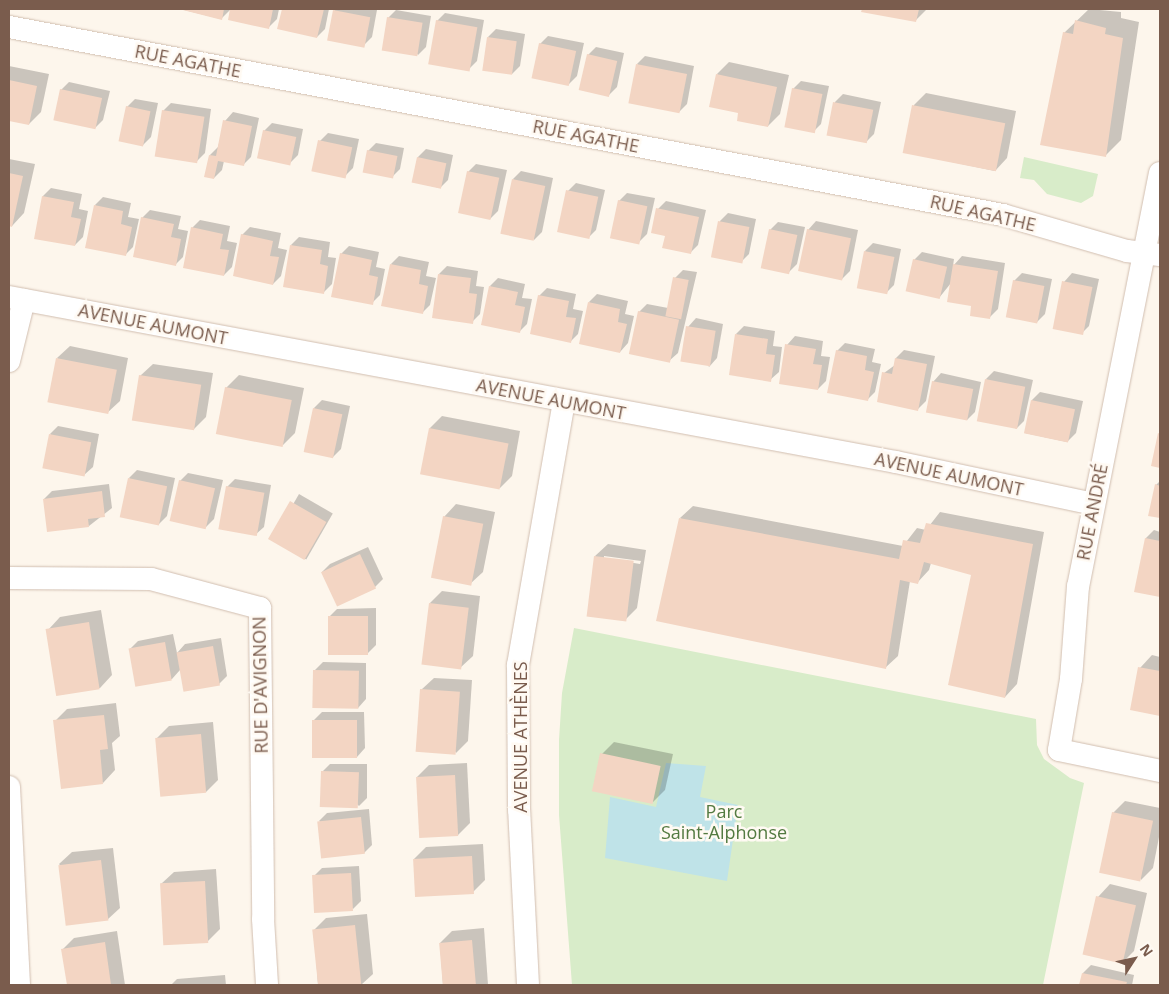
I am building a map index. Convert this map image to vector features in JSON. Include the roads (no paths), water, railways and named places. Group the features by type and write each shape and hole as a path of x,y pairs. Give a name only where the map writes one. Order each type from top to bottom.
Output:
{"street":[{"name":"RUE AGATHE","path":"9,26 1003,215 1127,251 1153,254"},
{"name":"RUE ANDRÉ","path":"1160,173 1153,254 1094,504 1078,586 1072,679 1059,750 1160,771"},
{"name":"AVENUE AUMONT","path":"16,298 564,402 896,462 1094,504"},
{"path":"9,361 16,298"},
{"name":"AVENUE ATHÈNES","path":"528,985 519,810 518,665 564,402"},
{"name":"RUE D'AVIGNON","path":"9,578 151,579 260,608 262,919 267,985"},
{"path":"9,787 19,985"}],"water":[{"path":"666,763 706,766 700,797 738,805 727,881 605,858 610,797 656,807"}],"park label":[{"name":"Parc Saint-Alphonse","path":"724,822"}]}
